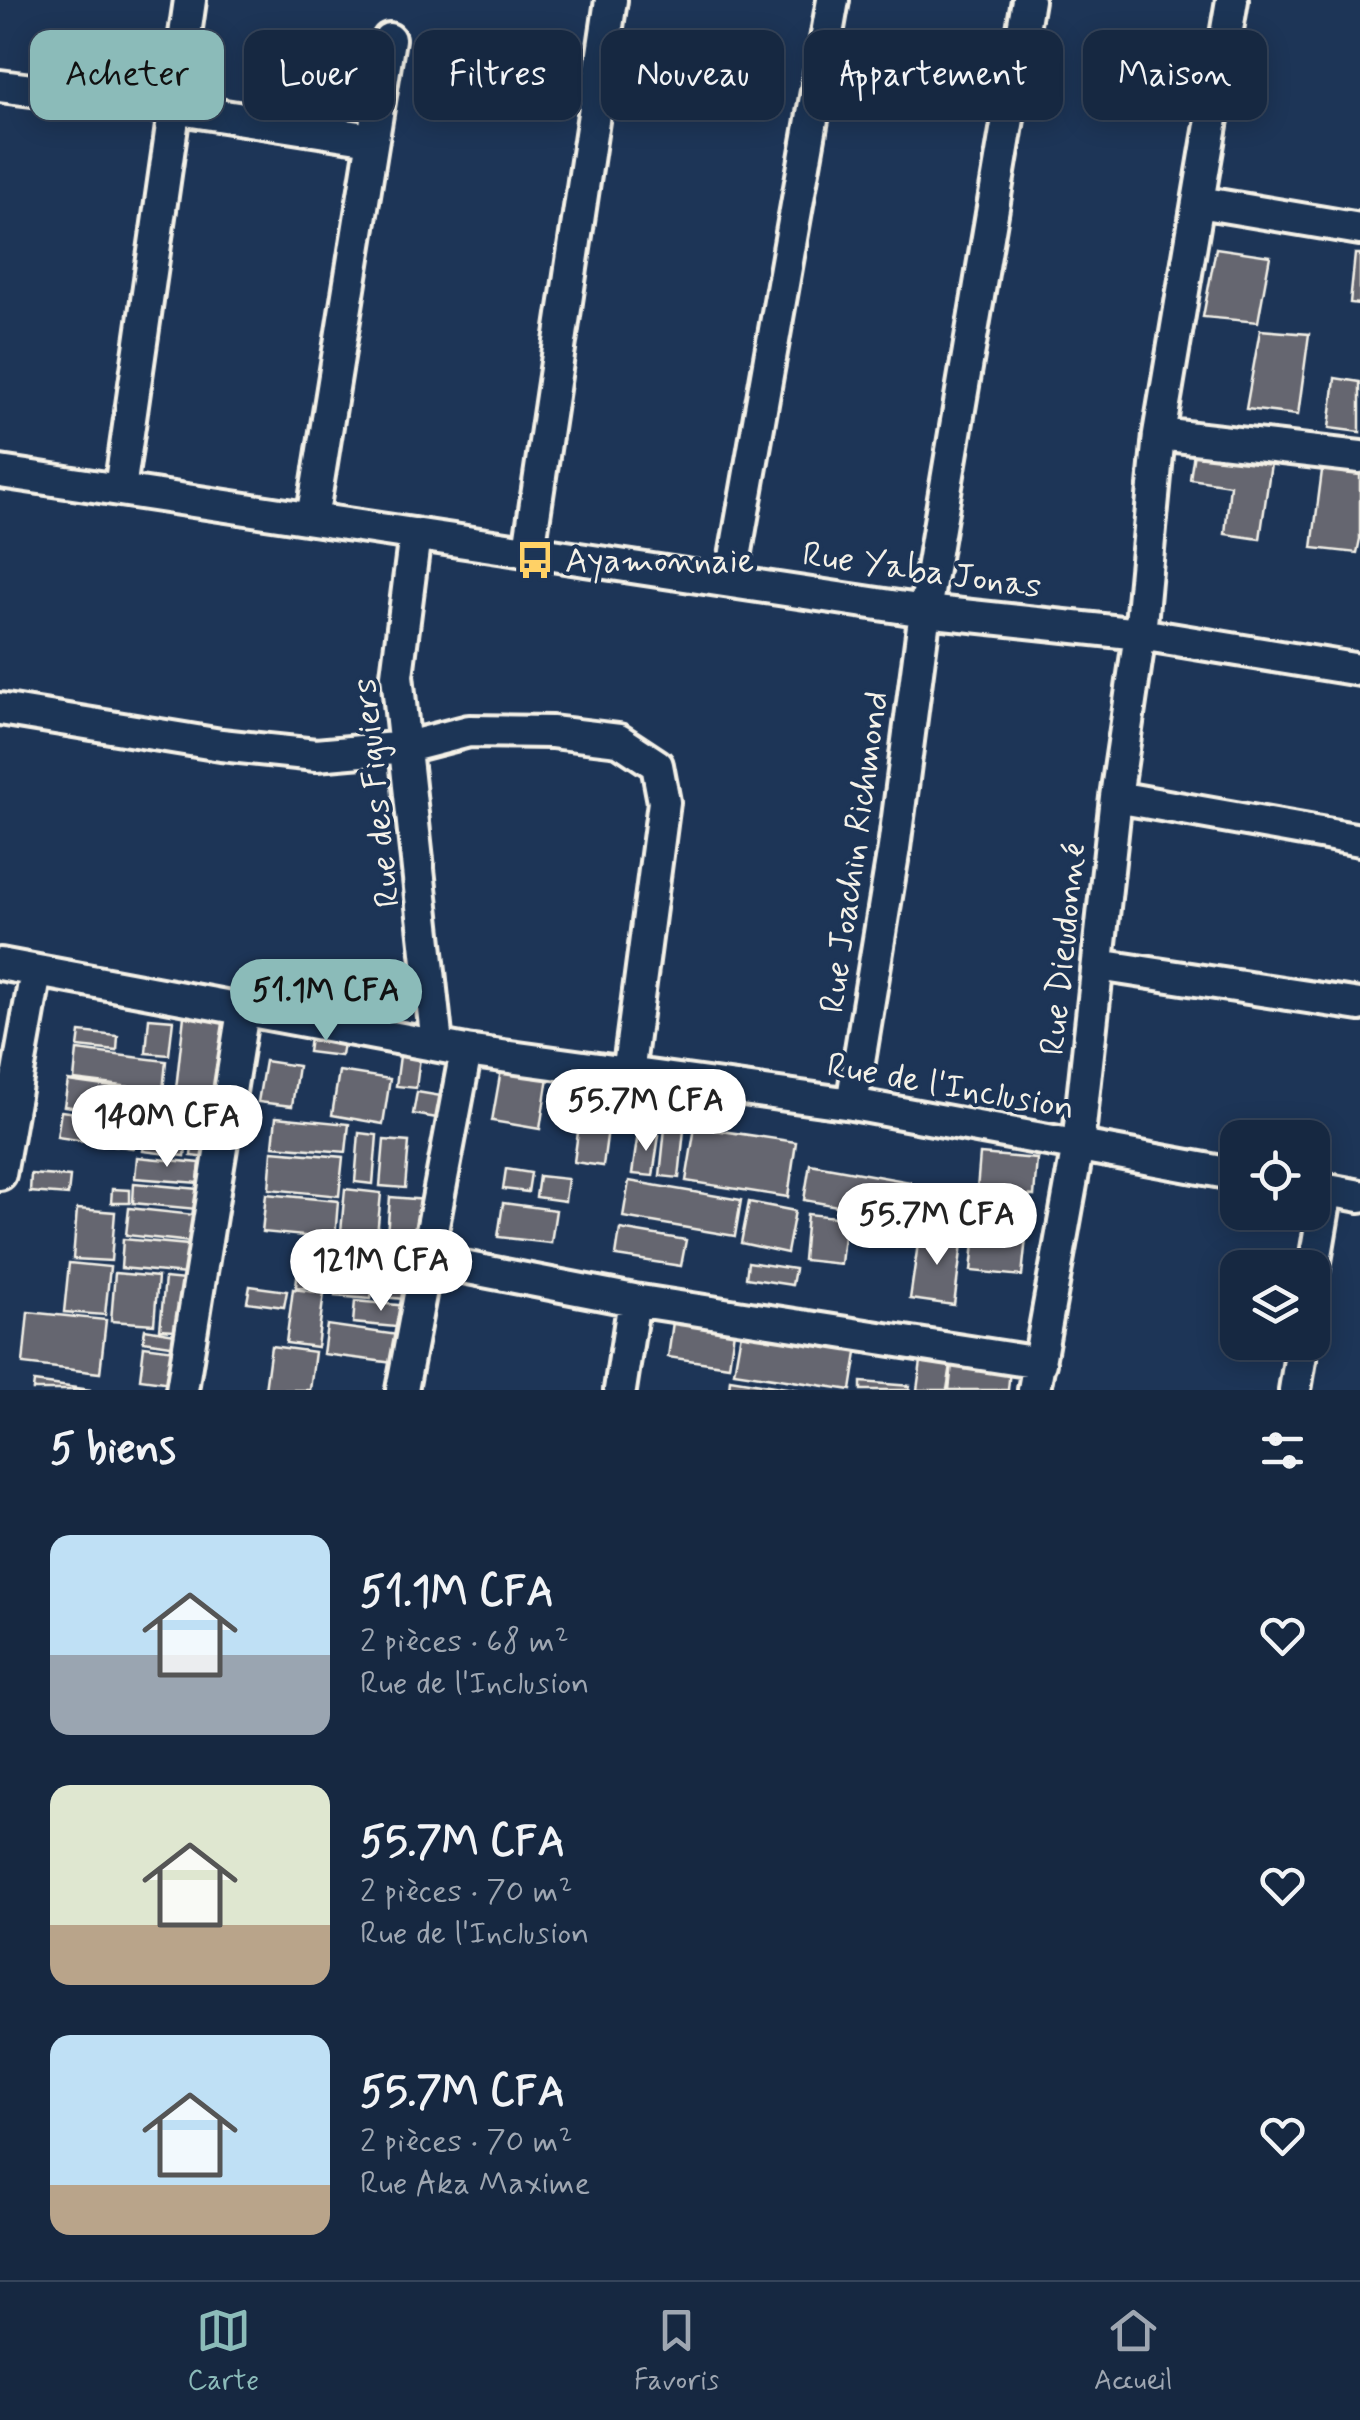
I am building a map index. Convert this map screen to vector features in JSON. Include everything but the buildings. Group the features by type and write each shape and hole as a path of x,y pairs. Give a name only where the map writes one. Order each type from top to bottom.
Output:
{"street":[{"path":"185,30 190,0"},
{"path":"528,550 610,0"},
{"path":"731,580 833,0"},
{"name":"Rue Joachin Richmond","path":"852,1104 894,848 925,611 1028,0"},
{"name":"Rue Dieudonné","path":"1037,1376 1078,1145 1116,798 1140,634 1160,434 1232,0"},
{"path":"0,86 30,90"},
{"path":"224,116 370,139"},
{"path":"120,489 170,120"},
{"path":"312,519 373,120"},
{"path":"1200,202 1360,229"},
{"path":"1160,434 1360,456"},
{"name":"Rue Yaba Jonas","path":"0,472 925,611 1140,634 1360,670"},
{"name":"Rue des Figuiers","path":"402,1390 427,1260 452,1048 397,674 414,534"},
{"path":"0,709 220,745 316,755 407,748 469,731 552,732 619,740 658,766 664,802 628,1074"},
{"path":"1116,798 1360,840"},
{"name":"Rue de l'Inclusion","path":"0,964 452,1048 852,1104 1220,1171"},
{"path":"1098,965 1360,1005"},
{"path":"0,1174 36,972"},
{"path":"182,1390 243,1011"},
{"path":"1330,1191 1360,1196"},
{"path":"427,1260 1037,1376"},
{"path":"620,1390 634,1300"},
{"path":"1295,1390 1299,1360"}],"place":[{"name":"Ayamonnaie","path":"535,560"}]}
